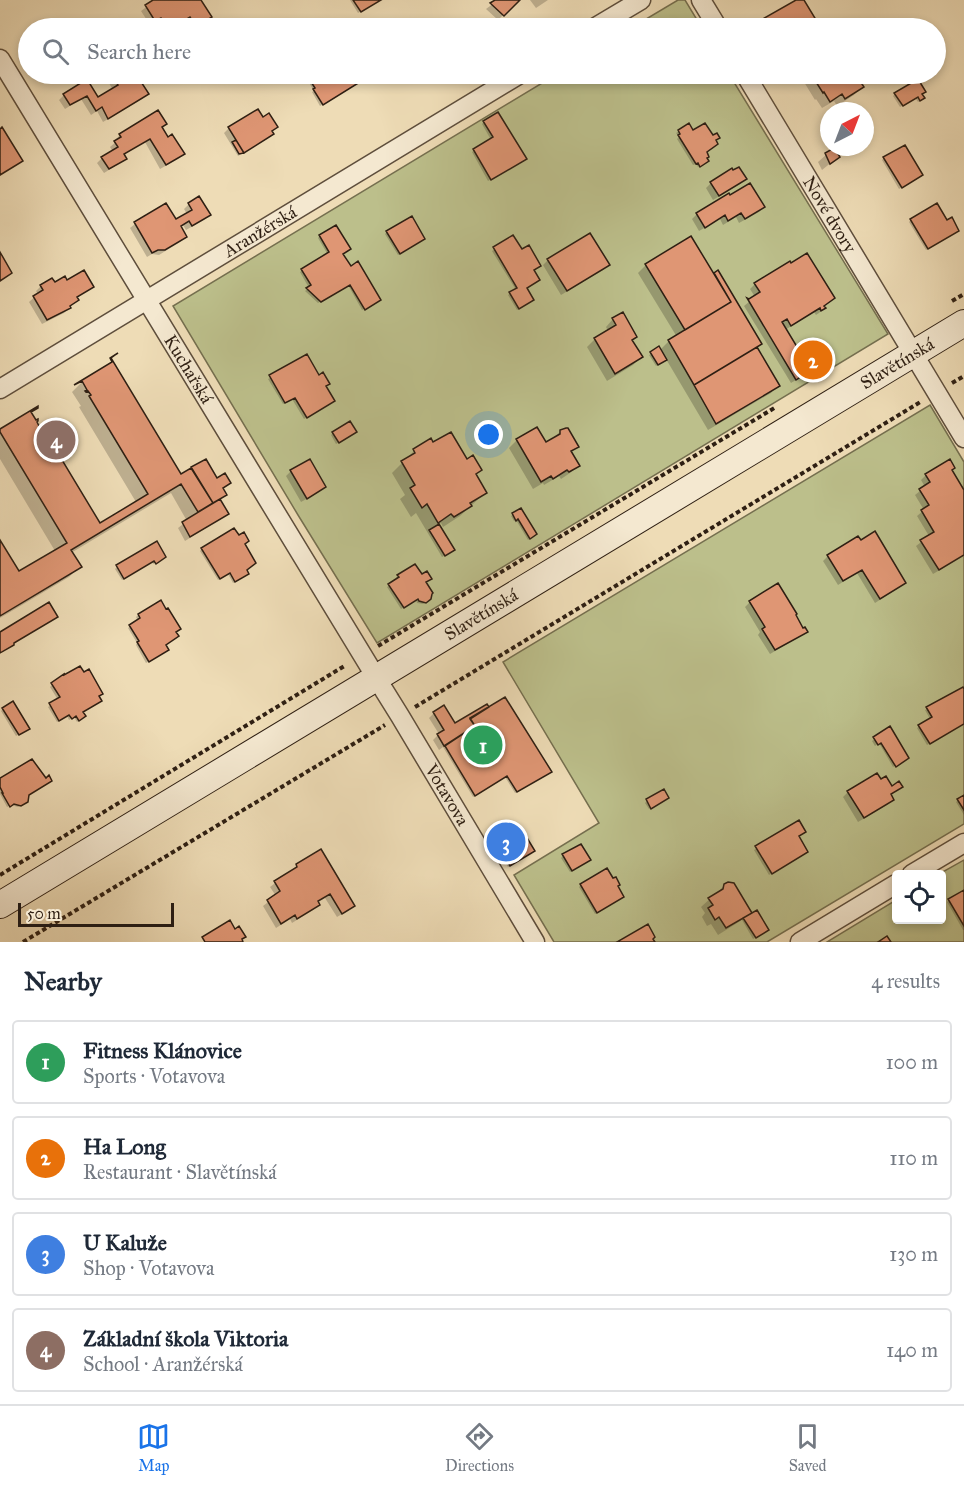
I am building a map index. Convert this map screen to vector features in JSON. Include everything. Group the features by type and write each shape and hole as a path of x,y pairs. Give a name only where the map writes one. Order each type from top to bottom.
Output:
{"street":[{"path":"611,18 641,0"},
{"path":"701,0 712,18"},
{"name":"Kuchařská","path":"0,59 376,679"},
{"name":"Aranžérská","path":"0,389 503,84"},
{"name":"Nové dvory","path":"751,84 964,438"},
{"name":"Slavětínská","path":"0,905 964,323"},
{"name":"Votavova","path":"376,679 535,942"},
{"path":"919,870 964,843"},
{"path":"800,942 892,887"}],"path":[{"path":"946,305 964,294"},
{"path":"23,942 964,376"},
{"path":"0,875 778,406"}],"green space":[{"path":"678,0 685,0 696,18 648,18"},
{"path":"540,84 735,84 888,334 377,643 173,306"},
{"path":"930,405 964,462 964,824 767,942 554,942 514,875 599,823 503,662"},
{"path":"964,860 964,942 827,942 892,902 892,924 946,924 946,870"}],"building":[{"path":"153,0 201,0 212,17 153,18 145,5"},
{"path":"353,0 381,0 361,12"},
{"path":"495,0 520,0 504,16 490,3"},
{"path":"796,0 804,0 815,18 764,18"},
{"path":"79,84 90,84 98,97 118,85 142,84 149,94 108,119 102,107 96,111 87,96 70,105 63,94"},
{"path":"312,84 357,84 323,105 313,89 315,88"},
{"path":"817,84 862,84 864,87 845,99 842,94 830,102"},
{"path":"909,84 921,84 926,92 922,94 925,98 920,101 918,97 903,106 894,93"},
{"path":"258,109 263,117 269,113 278,127 272,131 274,134 244,153 228,127"},
{"path":"158,110 167,124 162,127 168,137 172,134 185,154 166,165 150,139 124,154 127,159 109,169 101,157 118,147 114,141 121,137 119,134"},
{"path":"498,112 527,159 491,180 473,149 493,137 483,121"},
{"path":"689,123 693,130 705,123 713,135 717,133 720,138 716,140 718,144 707,152 709,161 700,167 678,135 680,134 678,130"},
{"path":"2,127 23,161 0,175 0,129"},
{"path":"236,140 244,153 239,154 232,142"},
{"path":"905,145 923,175 902,188 883,157"},
{"path":"826,156 839,156 840,157 830,164"},
{"path":"739,167 747,179 719,196 710,182 732,168 733,170"},
{"path":"750,183 765,207 745,219 741,213 728,221 725,215 705,228 696,213"},
{"path":"199,196 211,215 192,226 189,221 181,226 187,237 165,250 152,253 134,222 166,203 176,219 192,210 188,203"},
{"path":"937,203 947,220 952,217 959,231 928,249 910,219"},
{"path":"412,216 425,239 400,254 386,231"},
{"path":"336,225 351,249 343,254 351,266 358,261 381,300 365,310 350,285 321,302 306,288 311,285 301,269 329,252 319,235"},
{"path":"590,233 610,265 567,291 547,259"},
{"path":"513,235 522,249 529,245 541,266 534,270 540,280 527,288 534,300 519,309 509,292 517,288 493,247"},
{"path":"691,236 731,302 685,330 645,264"},
{"path":"0,252 12,273 0,281"},
{"path":"807,253 835,298 824,306 826,308 821,311 820,308 791,326 787,319 782,322 811,370 796,380 747,298 760,292 754,283"},
{"path":"84,270 94,287 77,297 79,300 70,306 71,308 47,320 33,296 43,290 40,285 52,278 55,282 65,276 67,280"},
{"path":"718,270 762,344 694,385 668,340 731,302 714,273"},
{"path":"623,312 637,337 632,340 643,357 615,374 594,338 616,325 612,318"},
{"path":"659,346 667,360 658,365 650,352"},
{"path":"757,347 780,386 716,424 694,385"},
{"path":"118,353 111,358 181,474 191,468 213,503 198,512 181,484 71,550 82,567 0,616 0,540 19,571 67,543 0,429 38,406 31,412 36,420 38,419 39,426 41,425 100,523 148,494 89,396 91,395 85,391 87,390 82,381 74,385 112,362 110,358"},
{"path":"307,354 319,375 323,372 330,384 326,386 335,401 307,418 295,398 285,403 269,375"},
{"path":"350,421 357,432 339,443 332,432"},
{"path":"537,427 546,442 560,434 560,430 568,428 579,447 571,451 580,466 541,482 516,439"},
{"path":"451,432 467,459 473,455 482,470 476,474 487,493 470,503 472,506 454,517 451,514 438,523 427,504 422,508 410,488 415,485 401,461 415,453 413,449 431,438 433,442"},
{"path":"206,459 217,478 225,473 231,483 223,488 227,495 213,503 191,467"},
{"path":"310,459 326,487 307,499 290,470"},
{"path":"950,459 955,468 952,470 964,490 964,555 939,570 920,540 934,532 921,510 929,505 919,489 930,482 925,474"},
{"path":"220,499 229,514 190,537 182,522"},
{"path":"521,508 537,534 530,539 512,513"},
{"path":"439,524 455,550 445,556 429,530"},
{"path":"234,528 239,535 244,532 249,541 245,544 256,563 247,570 249,574 235,582 230,573 220,579 201,548"},
{"path":"875,531 906,583 880,599 862,570 843,581 827,555 858,536 861,540"},
{"path":"157,541 166,557 156,564 154,561 124,579 116,565"},
{"path":"415,564 422,574 427,571 432,579 426,582 433,593 431,599 426,603 418,599 404,608 388,584 399,577 397,575"},
{"path":"778,583 803,628 805,627 808,632 775,650 762,629 765,627 749,601"},
{"path":"161,600 181,629 176,632 179,636 166,645 169,650 149,662 129,625 140,618 138,614"},
{"path":"49,602 58,617 0,653 0,632"},
{"path":"80,666 84,672 89,669 103,694 99,696 102,701 83,712 86,716 79,721 76,716 72,719 69,715 59,721 49,703 60,697 51,683"},
{"path":"963,687 964,724 930,744 918,725 932,717 926,707"},
{"path":"505,697 552,772 517,792 507,776 475,796 445,746 475,726 470,718"},
{"path":"13,701 30,729 19,735 2,708"},
{"path":"487,704 489,707 470,719 475,726 444,746 437,734 444,730 433,712 444,705 455,723"},
{"path":"890,726 909,758 896,767 881,743 878,745 873,737"},
{"path":"32,759 46,778 49,775 52,781 29,795 28,802 21,806 14,804 10,807 2,793 0,778"},
{"path":"877,773 881,779 886,776 892,786 899,781 903,787 891,794 894,800 864,818 847,791"},
{"path":"664,789 669,798 651,809 646,799"},
{"path":"964,795 964,810 957,799"},
{"path":"799,820 806,832 799,836 808,852 772,874 755,846"},
{"path":"521,828 535,851 510,866 496,843"},
{"path":"581,844 591,860 572,871 562,854"},
{"path":"321,849 355,906 342,914 330,894 318,901 320,905 297,919 295,915 281,924 267,900 280,891 274,881"},
{"path":"607,868 613,878 616,877 624,897 597,913 580,884"},
{"path":"734,883 752,913 726,928 719,917 715,920 708,908 713,905 708,898 723,889 724,884"},
{"path":"964,890 964,926 948,899"},
{"path":"757,910 769,930 756,938 743,918"},
{"path":"230,920 235,929 239,926 246,937 242,939 243,942 205,942 202,937"},
{"path":"648,924 655,937 653,939 655,942 617,942"},
{"path":"887,936 891,942 878,942"}],"place":[{"name":"Ha Long","path":"813,360"},
{"name":"Základní škola Viktoria","path":"56,440"},
{"name":"Fitness Klánovice","path":"483,745"},
{"name":"U Kaluže","path":"506,842"}]}
